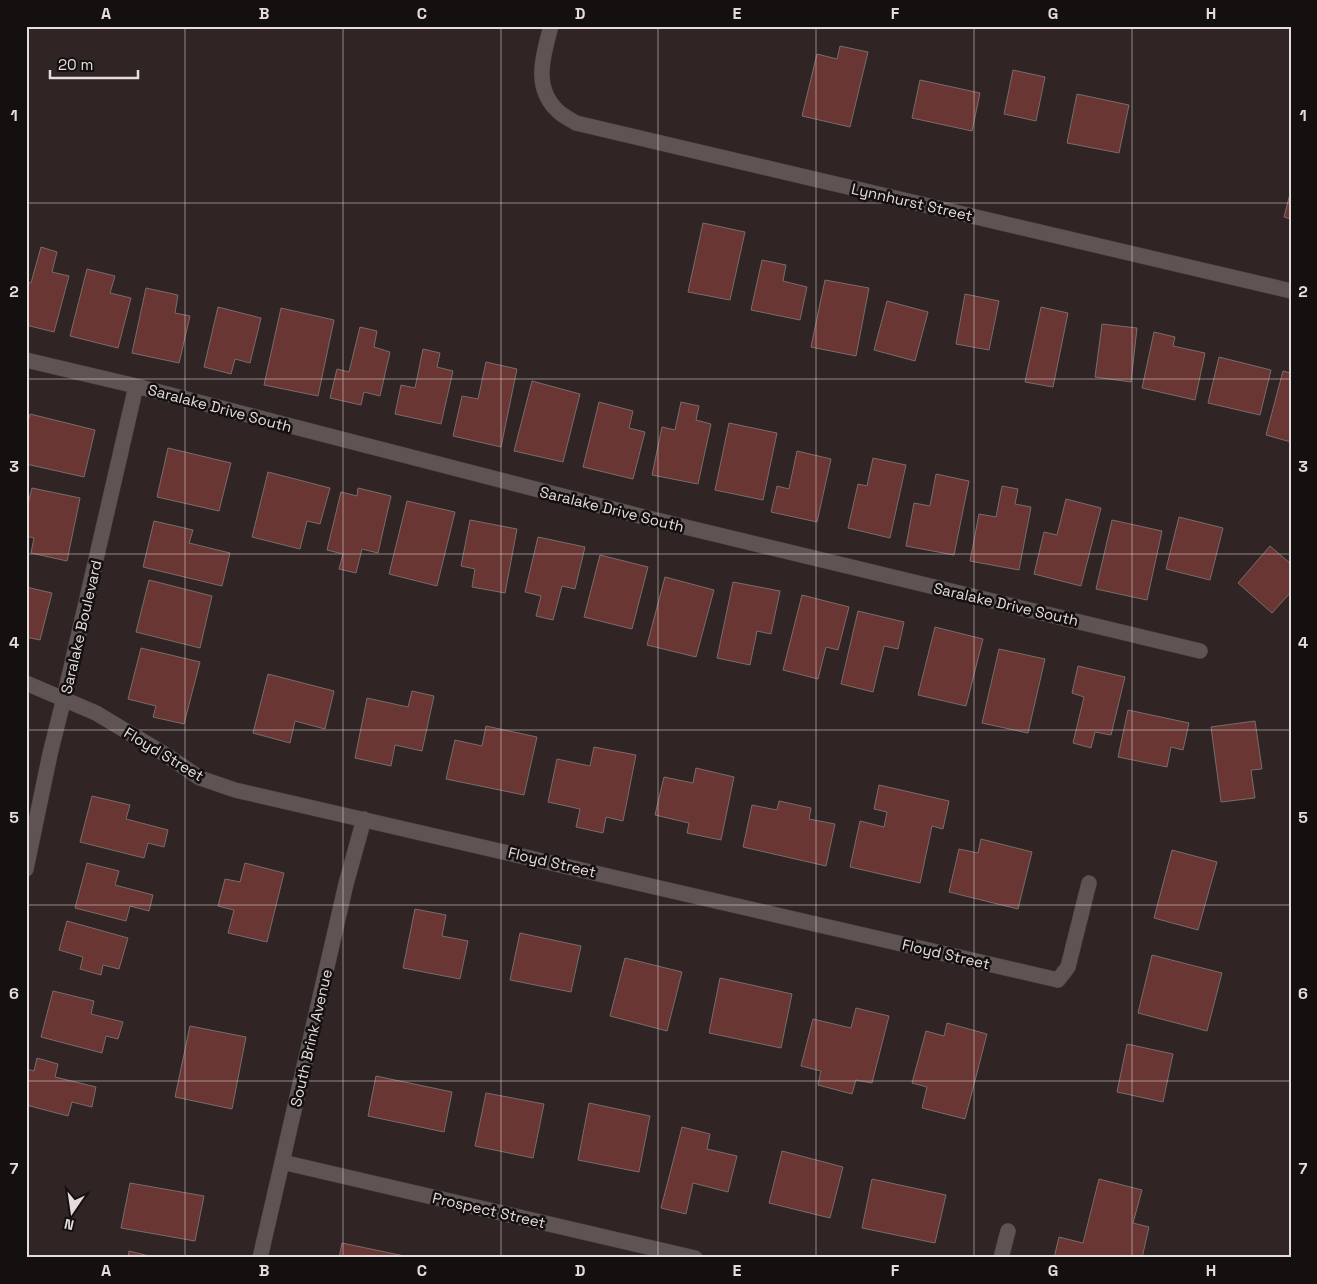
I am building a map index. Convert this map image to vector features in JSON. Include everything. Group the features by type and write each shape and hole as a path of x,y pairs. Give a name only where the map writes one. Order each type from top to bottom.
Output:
{"street":[{"name":"Lynnhurst Street","path":"550,26 542,60 541,76 545,94 559,113 576,122 1291,292"},
{"name":"Saralake Drive South","path":"26,360 136,386 644,518 1200,651"},
{"name":"Saralake Boulevard","path":"26,869 50,754 136,386"},
{"name":"Floyd Street","path":"26,683 96,713 200,778 235,790 1058,980 1068,967 1089,883"},
{"name":"South Brink Avenue","path":"260,1258 346,884 364,819"},
{"name":"Prospect Street","path":"282,1162 695,1258"},
{"path":"1001,1258 1008,1231"},
{"path":"627,1258 630,1243"}],"building":[{"path":"840,46 868,52 850,127 802,116 817,54 837,59"},
{"path":"1013,70 1045,77 1036,121 1004,114"},
{"path":"920,80 980,93 972,131 912,118"},
{"path":"1077,94 1129,105 1119,153 1067,143"},
{"path":"1291,190 1291,219 1284,217"},
{"path":"703,223 745,232 730,300 688,292"},
{"path":"41,247 57,252 52,272 69,276 54,332 26,325 26,282 31,283"},
{"path":"762,260 786,265 783,281 807,287 800,320 751,310"},
{"path":"87,269 115,276 110,293 131,298 118,348 70,336"},
{"path":"825,280 869,288 856,356 811,347"},
{"path":"146,288 178,295 175,313 190,316 179,363 132,353"},
{"path":"965,294 999,301 989,350 956,344"},
{"path":"887,301 928,312 915,361 874,350"},
{"path":"218,307 261,318 250,363 235,359 231,374 204,367"},
{"path":"1041,307 1068,313 1053,387 1025,382"},
{"path":"281,308 334,320 318,396 264,385"},
{"path":"1102,324 1137,328 1131,382 1095,377"},
{"path":"360,327 377,331 374,347 390,352 380,396 364,392 361,405 330,398 337,369 349,372"},
{"path":"1154,332 1175,337 1173,346 1205,353 1195,400 1142,388"},
{"path":"423,349 440,353 437,367 453,371 441,424 395,414 401,385 415,388"},
{"path":"1219,357 1271,370 1260,415 1208,403"},
{"path":"486,362 517,369 501,447 453,436 462,396 478,399"},
{"path":"1283,371 1291,373 1291,442 1266,435"},
{"path":"532,381 580,394 563,462 514,451"},
{"path":"599,402 633,411 629,428 645,432 633,479 583,467"},
{"path":"681,402 699,406 696,420 711,424 698,484 652,475 662,427 675,430"},
{"path":"30,414 95,430 84,477 26,464 26,430"},
{"path":"729,423 777,433 763,500 715,490"},
{"path":"168,448 231,463 219,511 157,497"},
{"path":"797,451 831,459 817,522 771,512 777,486 789,489"},
{"path":"873,458 906,465 890,538 848,528 858,484 867,486"},
{"path":"268,472 330,488 320,524 307,521 300,549 252,537"},
{"path":"936,474 969,481 954,555 906,546 914,503 930,506"},
{"path":"1002,486 1018,489 1015,504 1031,507 1019,570 970,561 979,514 996,517"},
{"path":"32,488 80,498 67,561 31,553 34,538 26,536 26,504 28,504"},
{"path":"358,488 391,496 378,553 362,549 356,573 339,569 343,554 327,550 341,492 357,496"},
{"path":"1066,499 1101,508 1081,586 1034,574 1044,532 1057,535"},
{"path":"407,501 455,512 437,586 389,574"},
{"path":"1179,517 1223,528 1210,580 1166,569"},
{"path":"470,520 517,529 505,593 472,587 475,569 461,566"},
{"path":"1112,520 1162,531 1147,600 1096,589"},
{"path":"154,521 193,530 189,543 230,553 222,586 143,567"},
{"path":"538,537 585,547 575,589 562,586 553,620 536,616 541,596 525,592"},
{"path":"1270,546 1291,564 1291,592 1272,613 1238,583"},
{"path":"600,555 648,567 632,629 584,617"},
{"path":"665,577 714,590 696,657 647,645"},
{"path":"149,580 212,596 200,648 136,632"},
{"path":"733,582 780,591 771,634 757,631 750,665 717,658"},
{"path":"26,587 52,593 40,640 26,637"},
{"path":"802,595 849,607 838,650 826,647 818,679 783,670"},
{"path":"858,611 904,622 898,649 884,646 873,692 841,684"},
{"path":"935,627 983,639 966,706 918,695"},
{"path":"141,648 200,662 184,724 153,717 156,706 128,699"},
{"path":"999,649 1045,659 1028,733 982,723"},
{"path":"1078,666 1125,677 1111,735 1095,732 1091,748 1073,743 1084,697 1072,693"},
{"path":"268,674 334,691 325,729 295,721 290,743 253,733"},
{"path":"412,691 434,696 422,751 395,745 391,766 355,758 367,698 408,707"},
{"path":"1128,710 1189,723 1183,750 1171,747 1167,767 1118,757"},
{"path":"1255,721 1262,769 1251,770 1255,798 1221,802 1211,727"},
{"path":"486,726 537,737 524,795 446,779 455,740 482,746"},
{"path":"594,747 636,755 623,821 606,817 603,833 576,827 580,809 548,802 557,759 590,766"},
{"path":"696,768 734,777 721,840 687,833 689,823 655,815 664,777 693,783"},
{"path":"879,785 949,801 943,829 932,826 920,883 850,867 860,821 884,827 887,812 874,809"},
{"path":"92,796 130,805 126,819 168,830 164,847 148,843 144,858 80,842"},
{"path":"779,801 811,808 809,819 835,824 826,866 743,847 752,805 777,810"},
{"path":"981,839 1032,852 1018,909 949,892 959,849 978,853"},
{"path":"1172,850 1217,862 1198,930 1154,918"},
{"path":"87,863 119,871 115,885 153,895 149,911 130,906 126,921 75,908"},
{"path":"245,863 284,873 267,942 228,933 234,910 218,906 225,879 240,882"},
{"path":"415,909 446,915 442,936 468,941 460,979 403,968"},
{"path":"67,921 128,938 119,969 103,965 101,975 80,969 83,957 59,950"},
{"path":"520,933 581,946 571,992 510,980"},
{"path":"1152,955 1222,973 1207,1031 1138,1013"},
{"path":"625,958 682,972 667,1031 610,1016"},
{"path":"720,978 792,994 781,1048 709,1033"},
{"path":"53,991 94,1001 91,1014 123,1022 118,1039 106,1036 102,1053 41,1037"},
{"path":"856,1008 889,1016 872,1083 856,1080 852,1094 818,1085 821,1071 801,1066 813,1019 851,1028"},
{"path":"947,1023 987,1034 965,1119 922,1108 927,1087 912,1083 926,1031 944,1036"},
{"path":"190,1026 246,1037 232,1109 175,1097"},
{"path":"1127,1044 1173,1054 1163,1102 1117,1092"},
{"path":"37,1058 58,1064 55,1077 96,1087 92,1107 72,1102 68,1116 26,1105 28,1090 26,1090 26,1069 34,1071"},
{"path":"376,1076 452,1092 444,1132 368,1116"},
{"path":"486,1093 544,1104 533,1158 475,1146"},
{"path":"589,1103 650,1116 639,1172 578,1160"},
{"path":"682,1127 710,1134 707,1149 737,1156 728,1192 693,1183 686,1214 661,1208"},
{"path":"782,1151 843,1167 830,1218 769,1203"},
{"path":"872,1179 946,1195 935,1243 862,1228"},
{"path":"1099,1179 1142,1190 1133,1223 1149,1227 1142,1258 1125,1255 1124,1258 1054,1258 1059,1237 1083,1243"},
{"path":"130,1183 204,1196 195,1241 121,1228"},
{"path":"342,1243 414,1258 339,1258"},
{"path":"129,1251 157,1258 128,1258"}]}
